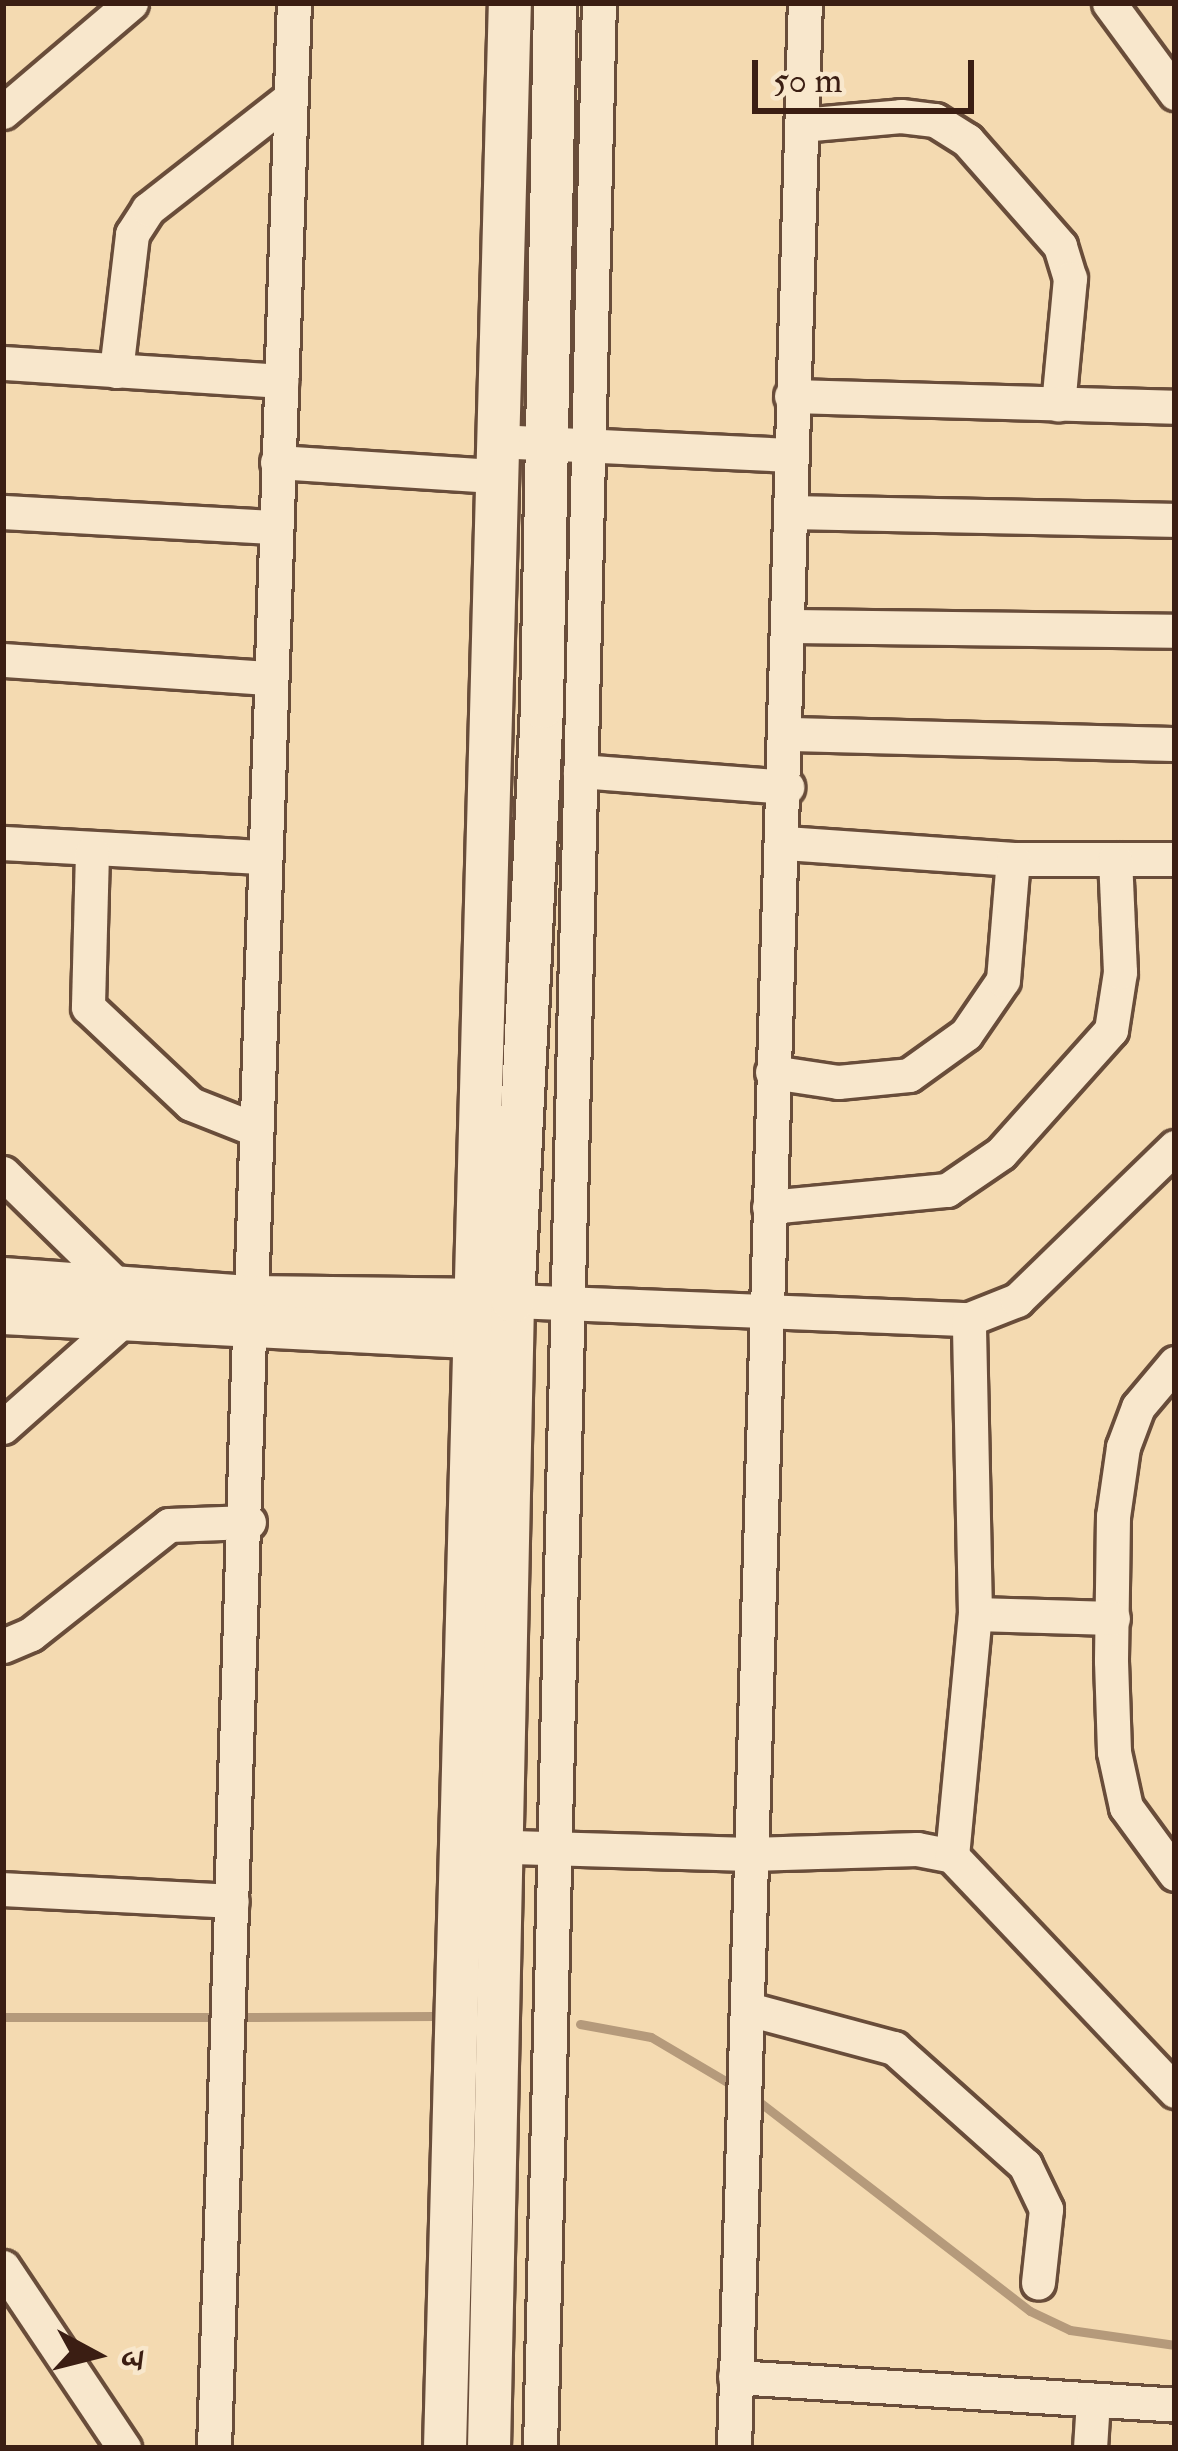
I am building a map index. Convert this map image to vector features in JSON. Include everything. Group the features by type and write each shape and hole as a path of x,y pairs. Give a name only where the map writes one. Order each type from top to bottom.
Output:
{"street":[{"path":"3,112 131,3"},
{"path":"214,2448 249,1522 254,1129 293,3"},
{"path":"489,2448 482,1846 495,1318 495,458 510,3"},
{"path":"540,2448 580,771 555,3"},
{"path":"495,1318 568,441 599,3"},
{"path":"734,2448 746,2064 752,2010 750,1854 772,1312 772,1072 789,734 794,512 790,396 805,3"},
{"path":"1108,3 1175,93"},
{"path":"116,371 132,235 148,209 290,98"},
{"path":"801,125 901,116 935,120 967,140 1060,246 1070,278 1058,404"},
{"path":"3,363 280,381"},
{"path":"790,396 1175,407"},
{"path":"277,462 495,458 568,441 791,455"},
{"path":"3,512 274,527"},
{"path":"794,512 1175,520"},
{"path":"789,626 1175,631"},
{"path":"3,660 269,678"},
{"path":"789,734 1175,744"},
{"path":"580,771 787,787"},
{"path":"3,843 92,852 263,857"},
{"path":"785,843 1013,859 1175,859"},
{"path":"92,852 88,1007 191,1104 254,1129"},
{"path":"772,1072 838,1082 894,1078 966,1034 1003,980 1013,859"},
{"path":"769,1207 947,1190 1000,1153 1111,1030 1120,972 1114,859"},
{"path":"3,1313 120,1307 495,1318 566,1302 969,1319 1017,1300 1175,1147"},
{"path":"3,1173 120,1307"},
{"path":"3,1279 120,1307"},
{"path":"3,1427 120,1307"},
{"path":"952,1856 975,1614 969,1319"},
{"path":"1175,1363 1138,1407 1123,1448 1113,1516 1120,1783 1126,1808 1175,1874"},
{"path":"3,1646 32,1634 169,1525 249,1522"},
{"path":"975,1614 1113,1618"},
{"path":"482,1846 750,1854 916,1849 952,1856 1175,2091"},
{"path":"445,2448 482,1846"},
{"path":"3,1888 232,1900"},
{"path":"752,2010 894,2048 1024,2165 1046,2209 1038,2283"},
{"path":"3,2266 124,2448"},
{"path":"735,2377 1175,2405"},
{"path":"1090,2448 1093,2400"}],"waterway":[{"path":"236,2017 435,2016"},
{"path":"3,2017 220,2017"},
{"path":"580,2024 651,2037 739,2089"},
{"path":"753,2097 1030,2311 1070,2330 1175,2345"}]}
